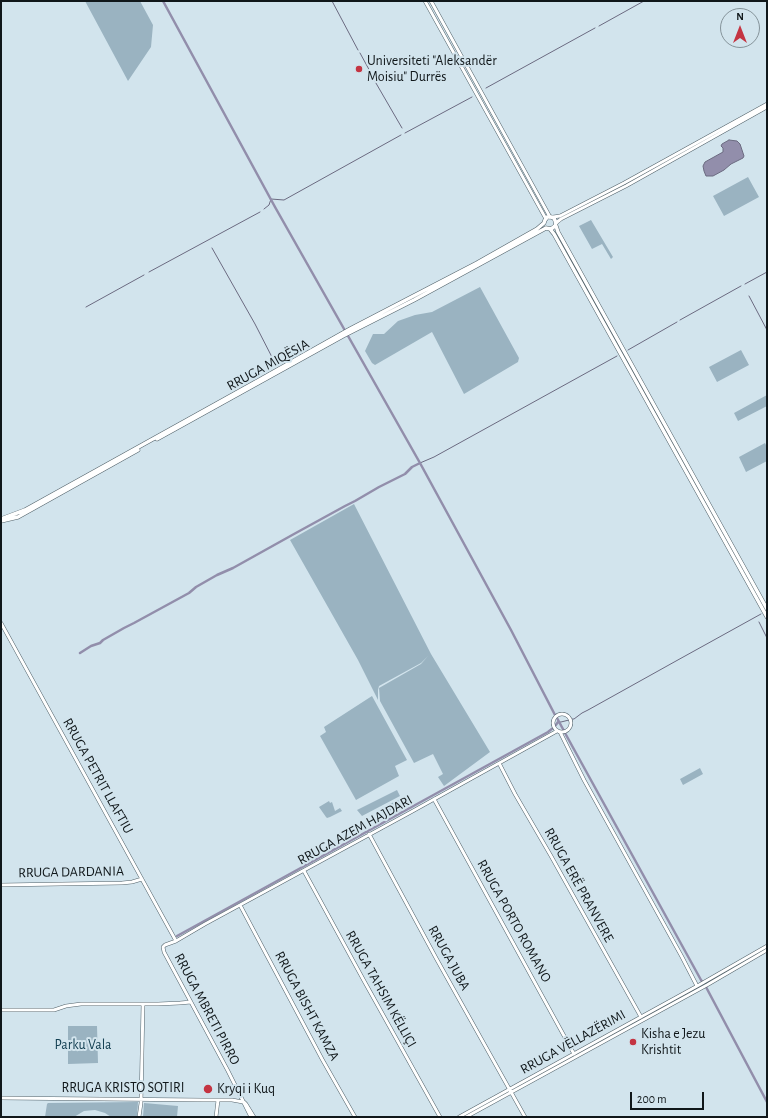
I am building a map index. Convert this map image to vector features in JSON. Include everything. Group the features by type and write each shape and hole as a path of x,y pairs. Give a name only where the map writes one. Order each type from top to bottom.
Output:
{"main road":[{"path":"767,609 569,252 556,224 556,220 548,219 548,228 554,234 767,617"},
{"name":"RRUGA MIQËSIA","path":"1,520 25,510 261,379 477,263 536,229 548,219"},
{"name":"RRUGA MIQËSIA","path":"349,331 414,300 548,228 553,228 556,224"}],"street":[{"path":"426,1 548,219"},
{"path":"431,1 548,219"},
{"path":"548,219 560,216 624,184 767,104"},
{"path":"556,224 561,219 611,194 767,107"},
{"name":"RRUGA PETRIT LLAFTIU","path":"1,623 176,941"},
{"name":"RRUGA AZEM HAJDARI","path":"163,947 304,871 499,762 558,731 566,732 571,726 571,720 566,715 558,715 554,719 553,726 558,731"},
{"path":"558,731 699,987 767,950"},
{"name":"RRUGA ERË PRANVERE","path":"499,762 515,794 641,1017"},
{"name":"RRUGA PORTO ROMANO","path":"434,799 574,1054"},
{"name":"RRUGA JUBA","path":"369,834 525,1117"},
{"name":"RRUGA TAHSIM KËLLIÇI","path":"304,871 362,979 440,1117"},
{"name":"RRUGA DARDANIA","path":"1,885 122,883 142,879"},
{"name":"RRUGA BISHT KAMZA","path":"240,905 322,1059 355,1117"},
{"path":"706,983 767,946"},
{"name":"RRUGA MBRETI PIRRO","path":"163,947 164,952 252,1117"},
{"name":"RRUGA VËLLAZËRIMI","path":"466,1117 574,1054 699,987"},
{"name":"RRUGA VËLLAZËRIMI","path":"459,1117 510,1091 699,987"},
{"path":"1,1010 54,1010 66,1006 82,1004 180,1004 191,1002"},
{"path":"139,1117 141,1099 143,1004"},
{"name":"RRUGA KRISTO SOTIRI","path":"1,1098 232,1100 244,1102"},
{"path":"216,1117 218,1100"}],"green space":[{"path":"85,1 140,1 153,25 151,47 128,81"},
{"path":"748,177 759,197 724,216 713,196"},
{"path":"591,220 613,257 611,259 602,244 592,249 579,226"},
{"path":"480,287 519,358 518,362 464,394 432,332 375,365 372,363 365,351 373,334 384,334 398,321 415,315 432,312"},
{"path":"741,350 749,365 717,382 709,367"},
{"path":"767,395 767,406 738,421 734,413"},
{"path":"765,443 767,447 767,461 746,472 739,457"},
{"path":"354,504 431,654 490,752 444,786 438,777 443,774 433,754 414,763 380,701 379,688 421,664 428,656 421,663 379,686 378,700 358,660 290,540"},
{"path":"372,696 407,760 395,766 399,776 356,800 320,736 326,732 324,727"},
{"path":"700,768 703,774 683,785 680,779"},
{"path":"397,790 400,796 362,816 357,810"},
{"path":"408,798 410,800 386,813 382,808 400,799 401,801"},
{"path":"329,801 330,803 332,802 335,811 340,808 342,811 327,818 319,807"},
{"name":"Parku Vala","path":"68,1026 97,1026 98,1063 68,1064"},
{"path":"138,1102 137,1117 111,1117 105,1113 95,1110 84,1111 74,1117 45,1117 48,1103"},
{"path":"144,1103 178,1106 177,1117 143,1117"}],"shaded area":[{"path":"729,140 737,141 740,144 744,156 743,158 713,176 706,176 703,166 705,162 723,152 723,148 721,146 722,144"}],"waterway":[{"path":"163,1 275,207 420,463 511,630 555,715"},
{"path":"332,1 358,50"},
{"path":"599,26 644,1"},
{"path":"486,88 595,28"},
{"path":"360,53 372,75"},
{"path":"373,78 402,128"},
{"path":"405,133 472,97"},
{"path":"264,209 269,205 271,199 284,200 401,135"},
{"path":"149,272 260,212"},
{"path":"212,248 275,363"},
{"path":"745,284 767,272"},
{"path":"86,307 144,275"},
{"path":"680,320 741,286"},
{"path":"749,296 767,330"},
{"path":"628,350 677,322"},
{"path":"420,463 434,457 617,356"},
{"path":"80,653 189,593 196,587 217,575 233,568 405,474 412,467 420,463"},
{"path":"571,719 574,719 582,713 761,614"},
{"path":"759,622 767,638"},
{"path":"557,718 564,731"},
{"path":"558,722 569,720"},
{"path":"555,726 558,722"},
{"path":"177,936 553,728"},
{"path":"565,733 706,987 767,1102"}],"place":[{"name":"Universiteti \"Aleksandër Moisiu\" Durrës","path":"359,69"},
{"name":"Kisha e Jezu Krishtit","path":"633,1042"},
{"name":"Kryqi i Kuq","path":"208,1089"}]}
